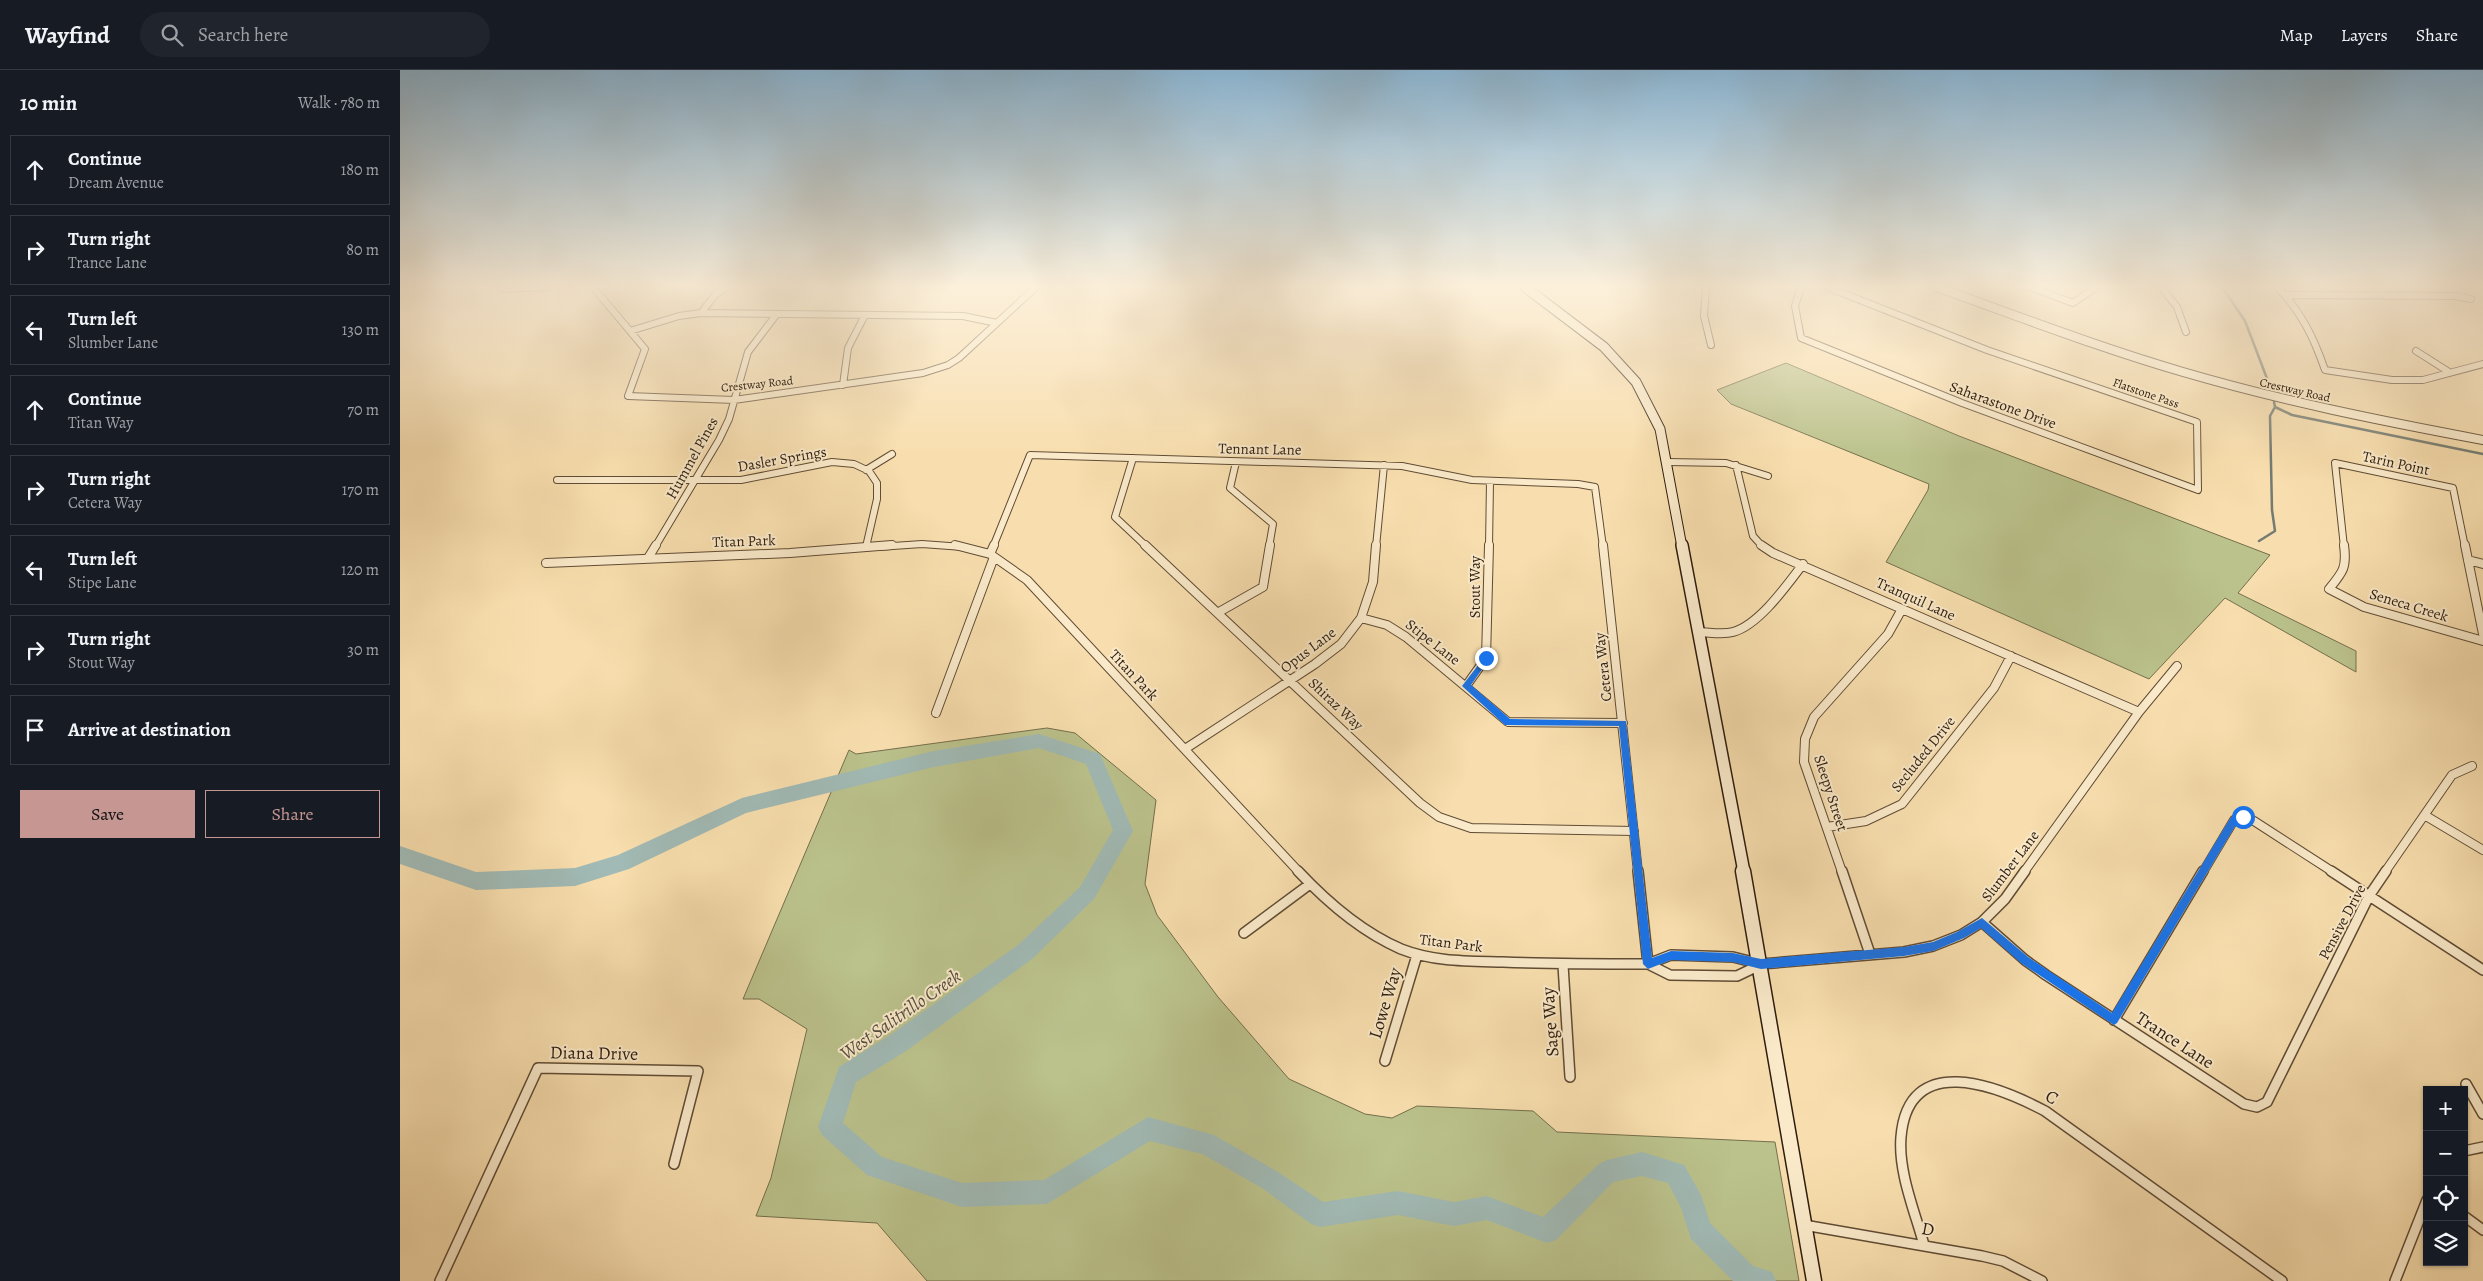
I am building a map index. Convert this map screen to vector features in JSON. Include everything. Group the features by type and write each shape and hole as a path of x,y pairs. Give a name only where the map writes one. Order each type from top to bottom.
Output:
{"main road":[{"path":"1602,344 1624,366 1654,415 1666,462 1761,964 1814,1281"}],"street":[{"name":"Crestway Road","path":"640,344 644,349 628,396 638,398 734,400 923,373 948,365 975,344"},
{"name":"Hummel Pines","path":"648,558 724,431 748,352 754,344"},
{"path":"843,385 844,355 848,344"},
{"name":"Saharastone Drive","path":"1815,344 1962,403 2198,490"},
{"name":"Flatstone Pass","path":"1971,344 2197,422 2198,490"},
{"name":"Crestway Road","path":"2094,344 2184,373 2306,405 2483,440"},
{"path":"2316,344 2325,370 2392,380 2423,380 2483,364"},
{"path":"2416,351 2449,372"},
{"path":"866,548 877,499 878,482 866,470 892,454"},
{"name":"Tennant Lane","path":"992,556 1030,455 1384,465 1421,468 1459,478 1578,484 1596,487"},
{"name":"Shiraz Way","path":"1133,458 1115,517 1220,612 1420,803 1439,817 1471,828 1496,830 1634,831"},
{"name":"Dasler Springs","path":"556,480 751,478 832,462 854,464 866,470"},
{"path":"1220,612 1263,587 1273,524 1230,488 1236,462"},
{"path":"1666,462 1736,465 1768,476"},
{"name":"Tarin Point","path":"2329,590 2343,572 2346,562 2335,463 2453,488 2468,560"},
{"name":"Opus Lane","path":"1185,749 1291,681 1341,644 1361,618 1373,582 1384,465"},
{"name":"Tranquil Lane","path":"1736,465 1753,536 1759,544 1773,553 1803,564 2139,712"},
{"name":"Stout Way","path":"1466,686 1486,658 1488,642 1490,481"},
{"name":"Cetera Way","path":"1596,487 1648,964"},
{"name":"Titan Park","path":"546,563 827,551 936,543 980,550 1027,580 1310,884 1352,920 1376,936 1417,955 1453,960 1563,965 1648,964"},
{"path":"936,714 992,556"},
{"path":"2483,564 2468,560 2483,634"},
{"path":"1698,632 1735,632 1744,627 1781,593 1803,564"},
{"name":"Seneca Creek","path":"2329,590 2364,607 2483,641"},
{"name":"Sleepy Street","path":"1870,954 1804,762 1802,746 1805,733 1814,717 1888,634 1902,609"},
{"name":"Stipe Lane","path":"1361,618 1396,630 1508,722 1623,723"},
{"name":"Secluded Drive","path":"1827,827 1870,822 1886,815 1902,804 1994,688 2011,656"},
{"name":"Slumber Lane","path":"1761,964 1933,946 1961,935 1982,922 2005,899 2139,712 2177,666"},
{"name":"Pensive Drive","path":"2258,1107 2267,1102 2369,896 2426,816 2452,775 2472,766"},
{"path":"2426,816 2483,850"},
{"path":"2114,1020 2234,820 2243,817 2254,821 2483,970"},
{"path":"1244,933 1310,884"},
{"name":"Trance Lane","path":"1982,922 2025,960 2114,1020 2244,1104 2258,1107"},
{"name":"Lowe Way","path":"1384,1060 1417,955"},
{"path":"1648,964 1671,955 1733,957 1761,964"},
{"path":"1648,964 1670,974 1737,976 1761,964"},
{"name":"Sage Way","path":"1563,965 1570,1077"},
{"name":"Diana Drive","path":"440,1281 538,1068 698,1071 674,1164"},
{"name":"C","path":"1924,1245 1902,1156 1903,1123 1906,1110 1917,1095 1935,1085 1958,1080 1996,1087 2024,1099 2044,1111 2282,1281"},
{"path":"2466,1084 2483,1114"},
{"path":"2468,1150 2483,1147"},
{"path":"2395,1281 2423,1210"},
{"path":"2468,1219 2483,1230"},
{"name":"D","path":"1804,1225 1924,1245 2002,1261 2042,1281"}],"green space":[{"path":"1786,363 1959,436 2270,555 2238,593 2356,651 2356,672 2225,598 2149,679 1886,562 1928,490 1929,484 1731,404 1717,390"},
{"path":"1047,728 1075,733 1156,800 1145,884 1157,915 1218,997 1289,1079 1365,1114 1392,1118 1417,1106 1533,1111 1557,1132 1775,1142 1799,1281 927,1281 877,1223 756,1216 771,1178 807,1029 759,999 743,999 849,750 856,754"}],"waterway":[{"path":"2254,344 2271,389"},
{"path":"2274,402 2275,407"},
{"path":"2259,541 2275,531 2272,510 2270,416 2275,407"},
{"path":"2275,407 2292,415 2483,454"},
{"name":"West Salitrillo Creek","path":"400,855 476,881 575,877 622,863 742,806 934,759 1039,741 1093,759 1123,831 1087,893 1025,952 898,1043 847,1075 830,1127 875,1167 962,1195 1047,1192 1148,1129 1206,1143 1270,1180 1320,1215 1398,1203 1454,1214 1487,1208 1547,1231 1607,1172 1642,1164 1676,1173 1692,1204 1700,1230 1746,1276 1763,1281"}],"route":[{"path":"1486,658 1466,686 1508,722 1623,723 1648,964 1671,955 1733,957 1761,964 1904,952 1933,946 1961,935 1982,922 2025,960 2114,1020 2234,820 2243,817"}]}
